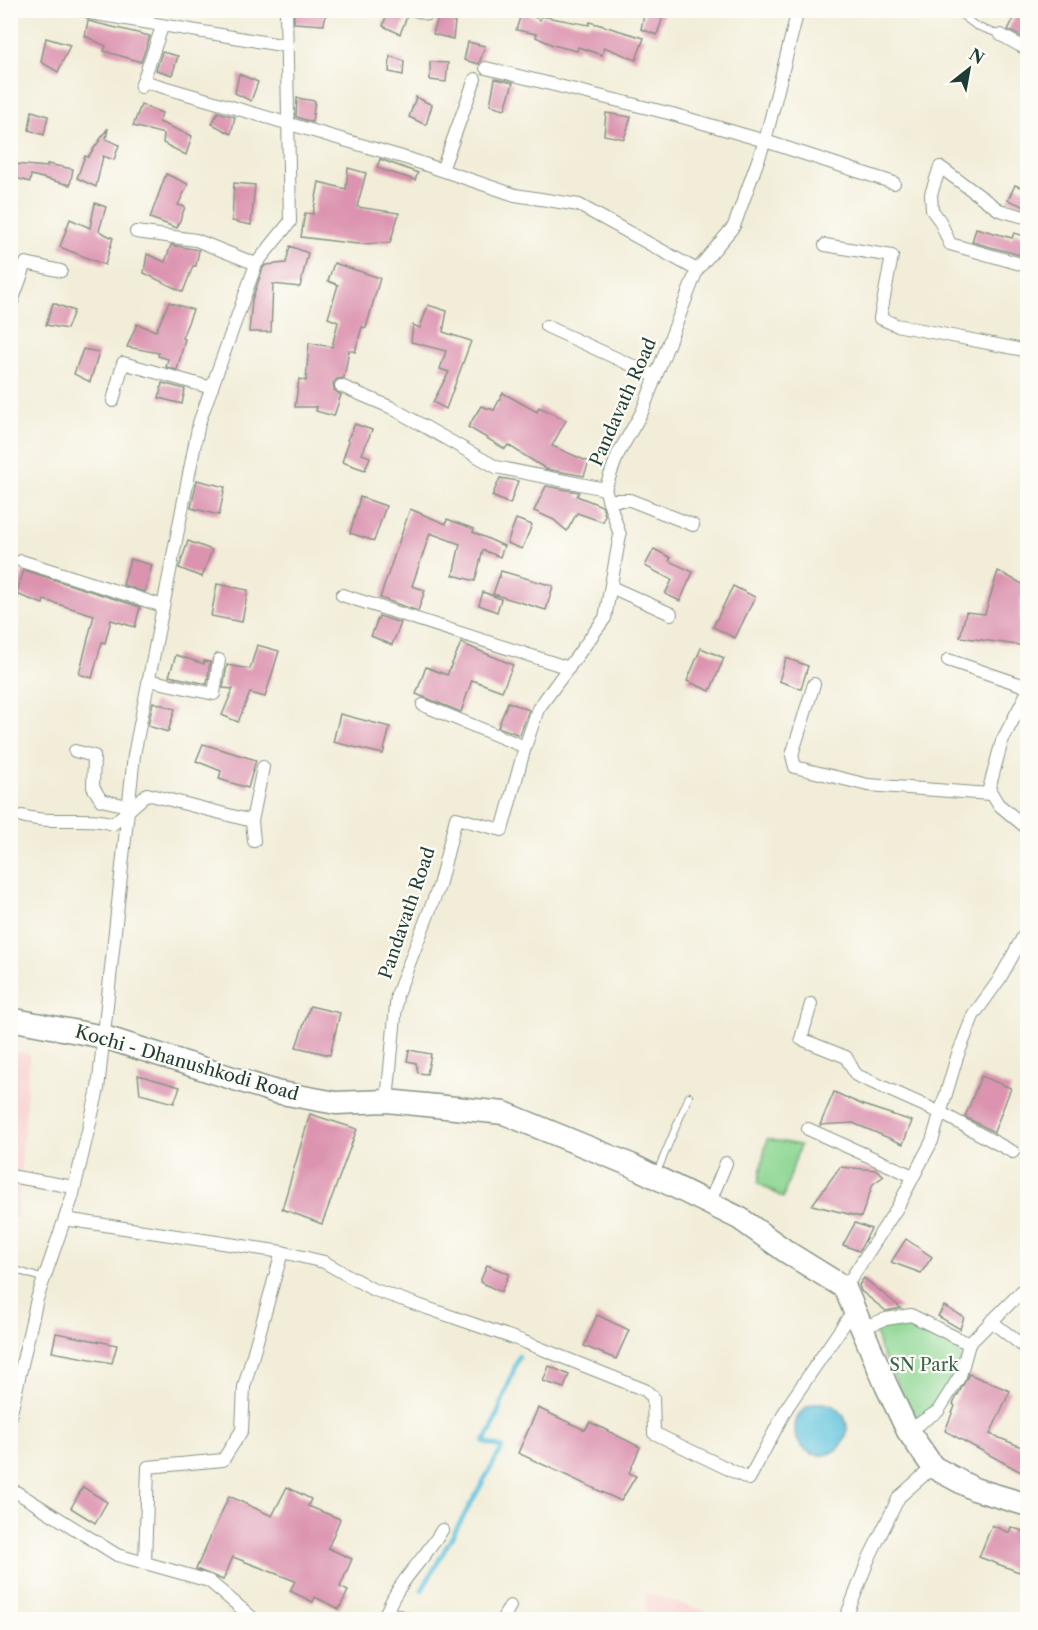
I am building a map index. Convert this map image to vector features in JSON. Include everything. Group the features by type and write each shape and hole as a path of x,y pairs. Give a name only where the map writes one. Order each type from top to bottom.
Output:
{"highway":[{"name":"Kochi - Dhanushkodi Road","path":"10,1019 104,1037 276,1092 336,1103 387,1101 504,1113 654,1178 739,1218 845,1288"},
{"path":"845,1288 908,1431 933,1467 974,1489 1028,1504"}],"street":[{"path":"91,10 90,13 162,27 286,46"},
{"path":"10,1417 44,1279 74,1187 98,1089 134,755 199,423 256,264 290,222 286,10"},
{"name":"Pandavath Road","path":"387,1101 397,994 439,886 456,818 502,830 538,709 605,618 620,535 607,494 618,454 642,412 698,270 734,226 765,141 798,10"},
{"path":"162,27 142,84 442,170 515,195 579,206 698,270"},
{"path":"1001,35 1028,50"},
{"path":"486,68 765,141 894,183"},
{"path":"442,170 475,80"},
{"path":"1028,218 999,210 940,167 932,195 932,210 940,221 950,244 1028,266"},
{"path":"136,232 196,240 256,264"},
{"path":"825,245 892,256 880,318 896,325 1028,351"},
{"path":"10,307 26,263 61,271"},
{"path":"546,326 655,376"},
{"path":"113,401 123,363 212,388"},
{"path":"341,386 390,406 496,467 630,500 693,525"},
{"path":"21,561 163,606"},
{"path":"611,587 671,614"},
{"path":"342,594 569,668"},
{"path":"148,680 214,694 219,660"},
{"path":"948,660 1028,689 1002,741 989,789 998,804 1028,829"},
{"path":"814,684 792,755 795,767 868,785 990,794"},
{"path":"423,705 525,747"},
{"path":"75,751 94,756 93,787 101,800 127,809"},
{"path":"254,841 252,820 263,767"},
{"path":"22,816 39,821 100,820 113,824 127,809 147,794 252,820"},
{"path":"845,1288 897,1208 932,1141 957,1057 973,1016 999,980 1027,932"},
{"path":"810,1004 801,1039 846,1057 856,1075 941,1113 1013,1152"},
{"path":"808,1129 913,1176"},
{"path":"709,1204 726,1163"},
{"path":"10,1176 74,1187"},
{"path":"64,1220 282,1252 324,1262 372,1289 522,1341 645,1390 653,1397 654,1433 749,1479 788,1406 857,1319 886,1319 911,1315 969,1344"},
{"path":"145,1563 148,1467 224,1460 242,1430 244,1387 282,1252"},
{"path":"908,1431 938,1411 951,1393 967,1359 969,1344 1028,1286"},
{"path":"991,1322 1028,1350"},
{"path":"845,1620 869,1558 899,1497 933,1467"},
{"path":"10,1488 117,1555 209,1581 255,1620"},
{"path":"412,1620 385,1616 396,1591 422,1561 442,1530"},
{"path":"502,1620 510,1606"}],"lane":[{"path":"955,10 976,26 1001,35"},
{"path":"654,1178 689,1096"},
{"path":"10,1268 44,1279"}],"shaded area":[{"path":"10,1051 30,1054 17,1218 10,1218"},
{"path":"646,1593 732,1619 645,1620"}],"green space":[{"path":"767,1139 800,1145 783,1198 758,1183"},
{"name":"SN Park","path":"900,1321 915,1322 955,1339 962,1363 941,1402 915,1418 880,1350 876,1332 882,1325"}],"water":[{"path":"821,1403 831,1405 839,1411 845,1419 847,1429 845,1439 839,1447 831,1453 821,1455 811,1453 803,1447 797,1439 795,1429 797,1419 803,1411 811,1405"}],"building":[{"path":"294,10 326,10 324,25 294,23"},
{"path":"388,10 408,14 400,34 383,26"},
{"path":"645,10 664,13 657,35 641,29"},
{"path":"522,11 540,20 541,16 589,25 590,22 644,38 636,60 604,47 602,55 578,47 577,51 553,45 536,37 537,34 516,30"},
{"path":"1017,12 1028,17 1028,40 1008,30"},
{"path":"438,18 455,22 453,39 433,34"},
{"path":"88,21 150,36 141,62 104,51 106,46 85,36"},
{"path":"46,38 70,45 58,72 41,62"},
{"path":"468,42 485,46 479,64 464,60"},
{"path":"162,52 178,56 172,75 156,70"},
{"path":"390,56 404,61 403,75 389,72"},
{"path":"430,62 448,63 446,82 430,80"},
{"path":"239,74 258,82 251,101 235,93"},
{"path":"495,79 513,83 505,109 490,105"},
{"path":"416,97 432,105 426,125 409,117"},
{"path":"297,98 315,101 312,122 296,117"},
{"path":"141,105 162,113 159,122 192,136 186,155 163,143 164,134 133,126"},
{"path":"32,111 48,116 44,135 29,130"},
{"path":"218,112 235,117 231,134 212,124"},
{"path":"606,113 631,117 624,139 604,135"},
{"path":"108,128 106,139 119,145 114,160 103,156 96,187 77,178 85,156 88,157"},
{"path":"380,159 418,173 415,180 377,168"},
{"path":"14,164 47,167 47,164 73,169 70,185 31,175 30,182 12,177"},
{"path":"348,168 366,173 357,207 399,213 390,243 357,244 301,237 305,213 313,214 319,182 346,189"},
{"path":"166,174 188,184 178,205 185,207 177,228 150,218"},
{"path":"234,183 255,185 251,225 232,221"},
{"path":"1015,185 1028,190 1028,208 1008,200"},
{"path":"95,203 106,207 99,231 113,238 105,265 60,247 70,219 90,228"},
{"path":"976,228 1012,238 1014,233 1028,237 1028,257 972,242"},
{"path":"171,245 199,250 196,266 193,266 183,292 144,273 147,254 165,262"},
{"path":"290,246 308,253 300,287 273,284 271,332 249,332 252,300 263,268 266,265 286,263"},
{"path":"334,263 380,278 366,328 362,327 355,352 349,350 344,378 337,379 333,383 334,390 341,395 334,416 316,411 317,407 295,407 299,379 306,381 309,343 332,347 338,322 328,318 338,285 328,281"},
{"path":"169,302 193,310 182,338 185,339 177,370 166,367 168,359 158,356 159,353 127,347 137,324 156,331"},
{"path":"53,303 74,311 67,329 46,325"},
{"path":"428,305 447,311 443,332 471,341 446,409 433,402 449,372 440,369 446,351 411,342 413,325 420,328"},
{"path":"83,349 99,352 90,382 74,374"},
{"path":"162,383 185,389 182,404 159,398"},
{"path":"503,393 537,412 539,407 566,420 552,446 589,462 584,476 546,469 508,445 505,449 468,427 481,406 494,410"},
{"path":"355,424 372,430 362,454 370,457 365,470 342,462 349,441 347,440"},
{"path":"500,478 518,481 510,504 492,496"},
{"path":"197,480 225,487 219,515 191,508"},
{"path":"546,486 579,492 577,496 602,506 605,515 603,522 577,513 567,531 554,520 534,511"},
{"path":"360,497 386,506 374,541 350,533"},
{"path":"410,509 446,524 447,519 474,529 473,532 504,546 500,557 483,550 475,581 453,575 460,544 430,533 412,586 425,590 418,611 380,598"},
{"path":"516,519 532,525 522,549 507,543"},
{"path":"188,541 212,550 202,577 179,568"},
{"path":"654,549 671,558 669,561 693,572 680,601 665,594 672,580 645,566"},
{"path":"130,559 152,565 145,592 123,585"},
{"path":"24,570 140,607 135,627 111,620 92,678 79,674 94,615 44,600 43,604 16,594"},
{"path":"501,571 553,586 546,610 493,594"},
{"path":"998,571 1026,586 1021,601 1020,622 1028,624 1025,646 960,637 966,612 985,614"},
{"path":"217,584 248,590 242,622 211,616"},
{"path":"733,586 755,597 735,638 713,627"},
{"path":"483,592 501,599 497,612 479,605"},
{"path":"379,616 401,623 392,645 371,636"},
{"path":"461,643 513,665 502,691 472,680 461,712 416,694 426,667 447,675"},
{"path":"257,645 279,651 265,697 250,693 238,722 222,715 233,689 223,688 227,665 250,669"},
{"path":"701,648 724,658 710,691 687,681"},
{"path":"176,655 204,664 204,661 210,662 207,684 169,676"},
{"path":"786,658 808,666 801,689 779,681"},
{"path":"153,702 175,709 168,732 148,726"},
{"path":"508,702 529,710 520,735 498,727"},
{"path":"340,714 390,727 383,754 333,742"},
{"path":"203,744 256,760 248,788 219,779 221,771 196,761"},
{"path":"310,1006 340,1013 330,1055 296,1047"},
{"path":"409,1050 431,1054 427,1074 418,1073 416,1063 407,1061"},
{"path":"138,1075 180,1087 174,1103 140,1094"},
{"path":"981,1076 1011,1088 994,1132 965,1117"},
{"path":"834,1092 863,1105 912,1121 903,1144 853,1123 820,1125"},
{"path":"310,1114 357,1129 322,1224 282,1209"},
{"path":"840,1167 877,1170 884,1176 873,1184 861,1217 812,1205"},
{"path":"855,1223 871,1229 859,1251 843,1245"},
{"path":"906,1239 932,1257 921,1273 891,1262"},
{"path":"487,1265 509,1274 501,1292 480,1282"},
{"path":"864,1278 901,1308 886,1311 861,1291 859,1285"},
{"path":"944,1306 964,1317 960,1329 938,1316"},
{"path":"597,1315 629,1330 616,1359 584,1346"},
{"path":"56,1333 117,1345 112,1363 52,1352"},
{"path":"549,1366 569,1375 564,1388 543,1381"},
{"path":"969,1374 1010,1391 990,1434 1024,1448 1021,1472 945,1431 955,1406 953,1404"},
{"path":"538,1408 585,1430 590,1422 640,1447 629,1473 636,1476 621,1501 518,1453"},
{"path":"83,1487 107,1502 95,1523 71,1508"},
{"path":"287,1487 311,1499 308,1506 340,1519 328,1548 352,1559 340,1587 348,1591 339,1609 315,1597 313,1602 290,1591 295,1581 233,1557 223,1580 196,1569 229,1496 272,1516"},
{"path":"992,1525 1009,1533 1011,1527 1028,1533 1028,1552 1019,1572 979,1557"}],"waterway":[{"path":"422,1590 502,1448 484,1442 491,1431 519,1356"}]}
